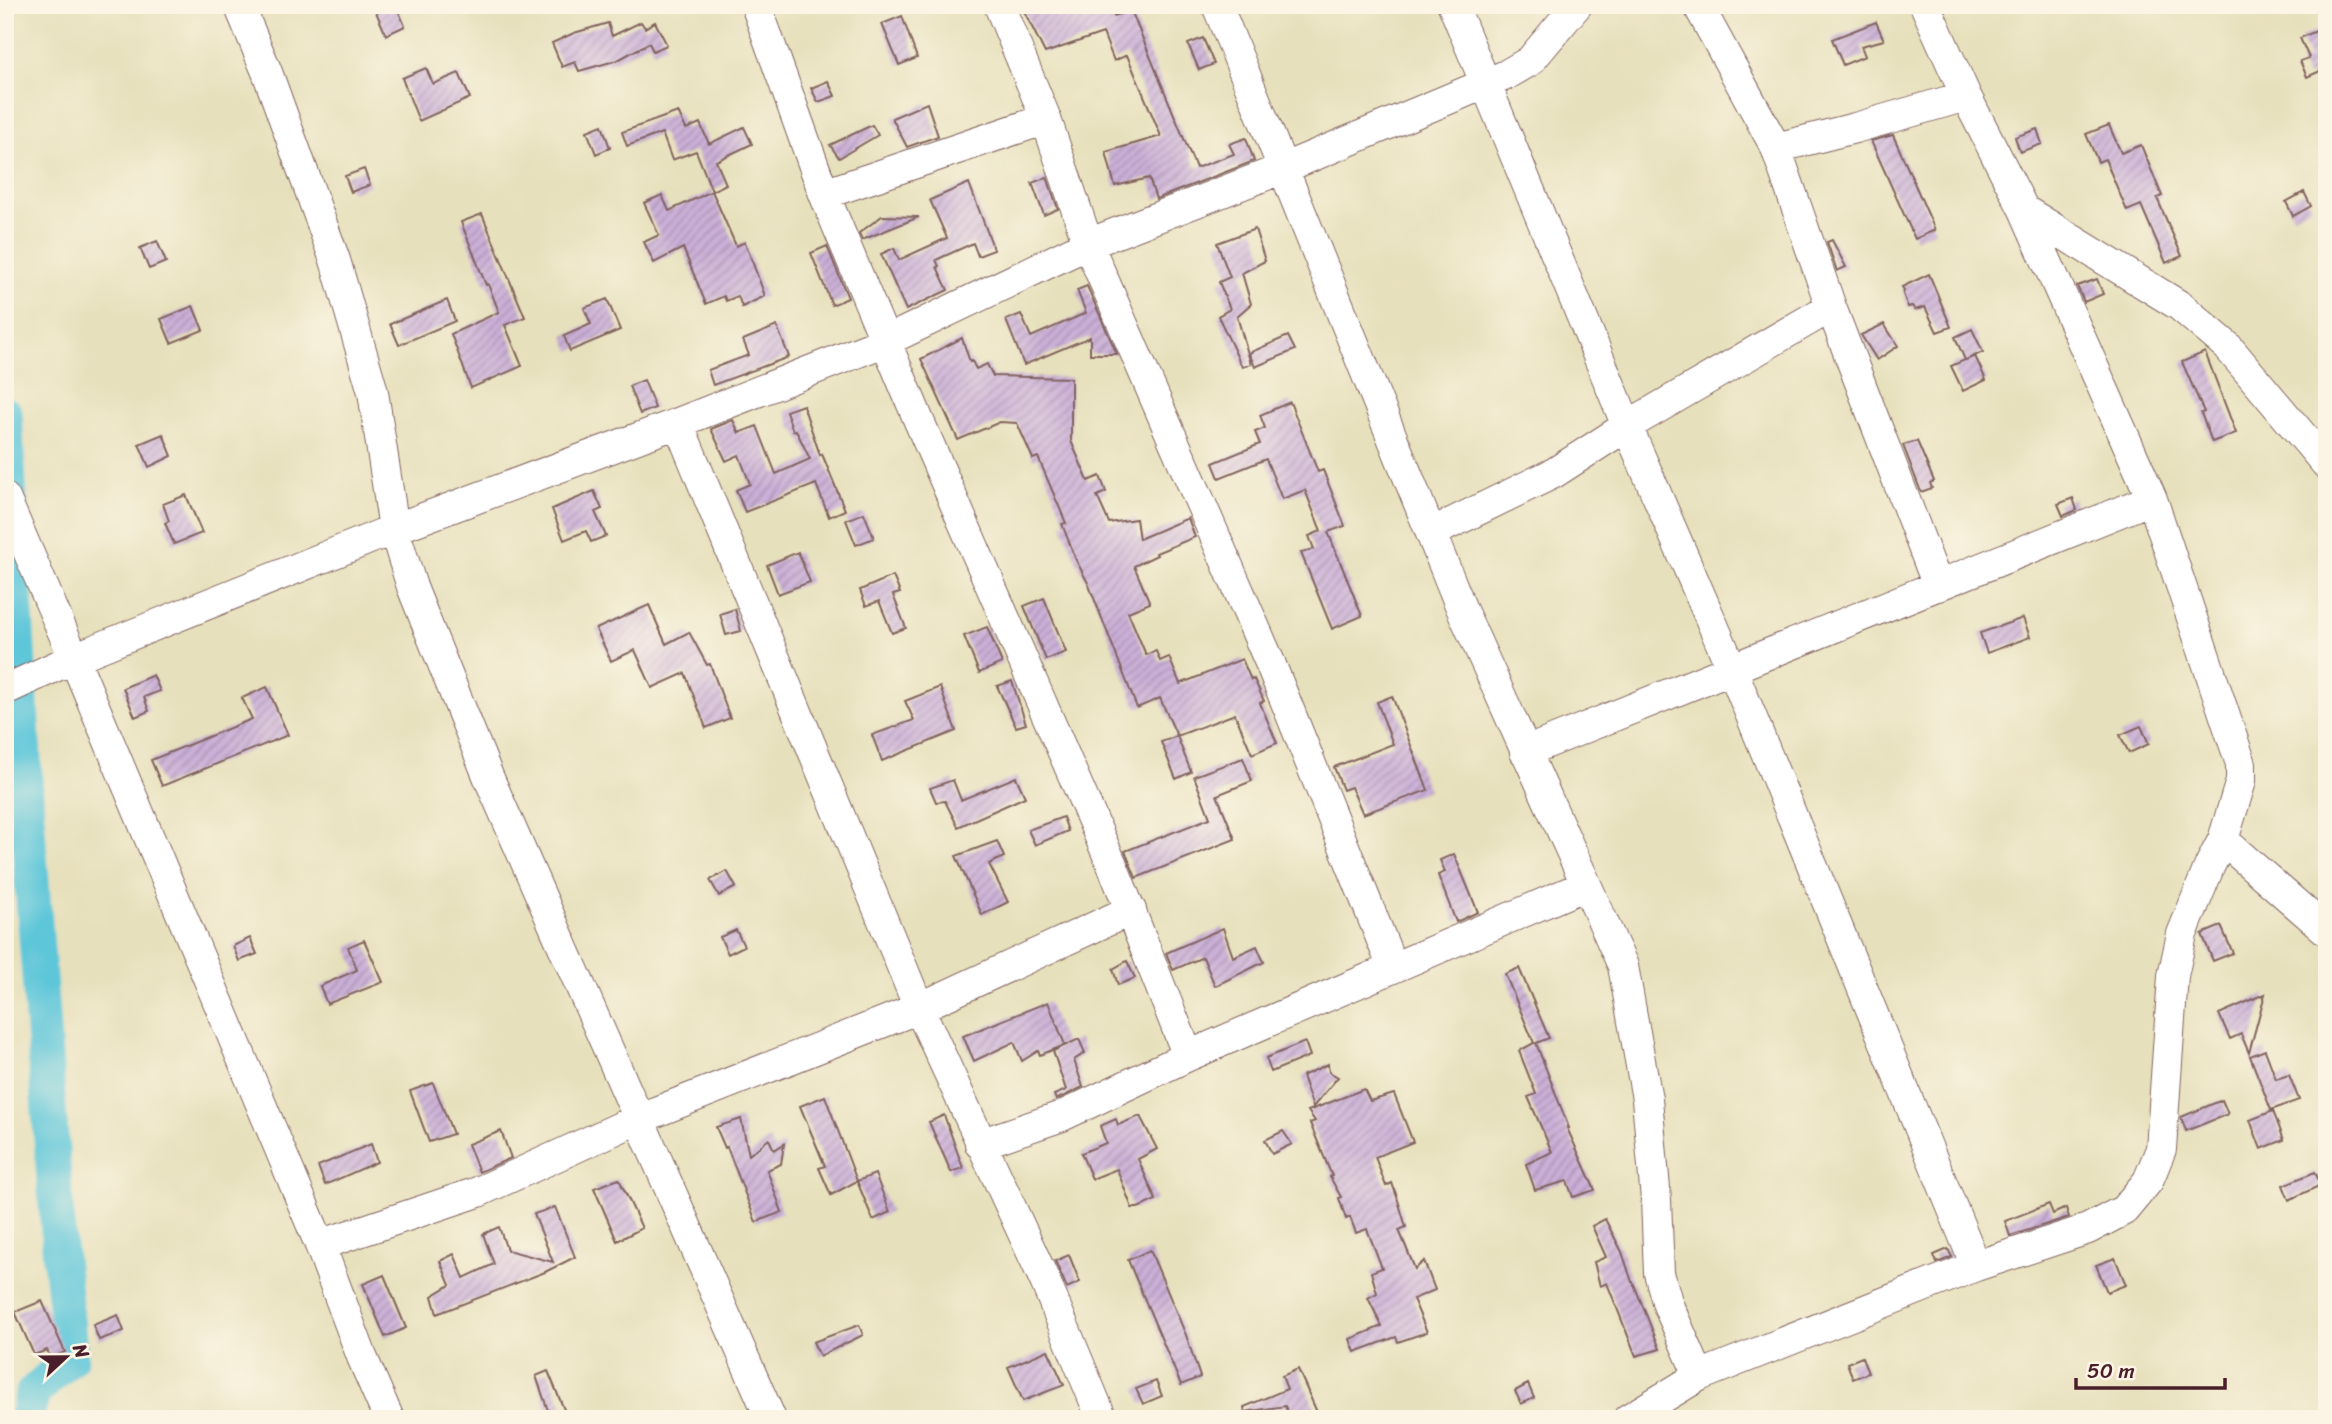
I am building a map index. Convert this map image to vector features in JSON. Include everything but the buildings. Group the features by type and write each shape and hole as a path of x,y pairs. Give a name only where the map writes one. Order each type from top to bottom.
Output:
{"street":[{"path":"239,5 267,72 335,260 373,392 394,528 412,587 488,776 526,856 638,1119 771,1419"},
{"path":"756,5 824,194 1130,910 1188,1056"},
{"path":"999,5 1046,119 1088,244 1271,665 1393,968"},
{"path":"1217,5 1462,610 1623,966 1647,1099 1659,1273 1668,1306 1699,1376"},
{"path":"1453,5 1732,669 1976,1266"},
{"path":"5,690 74,658 394,528 678,423 886,341 1088,244 1284,168 1486,83 1530,61 1577,5"},
{"path":"1698,5 1776,148 1831,307 1938,586"},
{"path":"1628,1419 1699,1376 1976,1266 2088,1229 2124,1210 2148,1181 2161,1149 2173,976 2182,934 2223,840 2241,781 2241,764 2152,499 2024,210 1966,96 1925,5"},
{"path":"1776,148 1966,96"},
{"path":"824,194 1046,119"},
{"path":"2024,210 2180,306 2227,346 2322,452"},
{"path":"1431,533 1554,473 1628,426 1831,307"},
{"path":"678,423 919,1008 1045,1281 1102,1419"},
{"path":"5,498 320,1245 362,1357 389,1419"},
{"path":"1525,752 2152,499"},
{"path":"2223,840 2327,930"},
{"path":"980,1144 1062,1116 1188,1056 1586,886"},
{"path":"320,1245 478,1192 638,1119 919,1008 1130,910"}],"waterway":[{"path":"5,414 27,815 60,1259 71,1357 33,1393 26,1419"}]}
